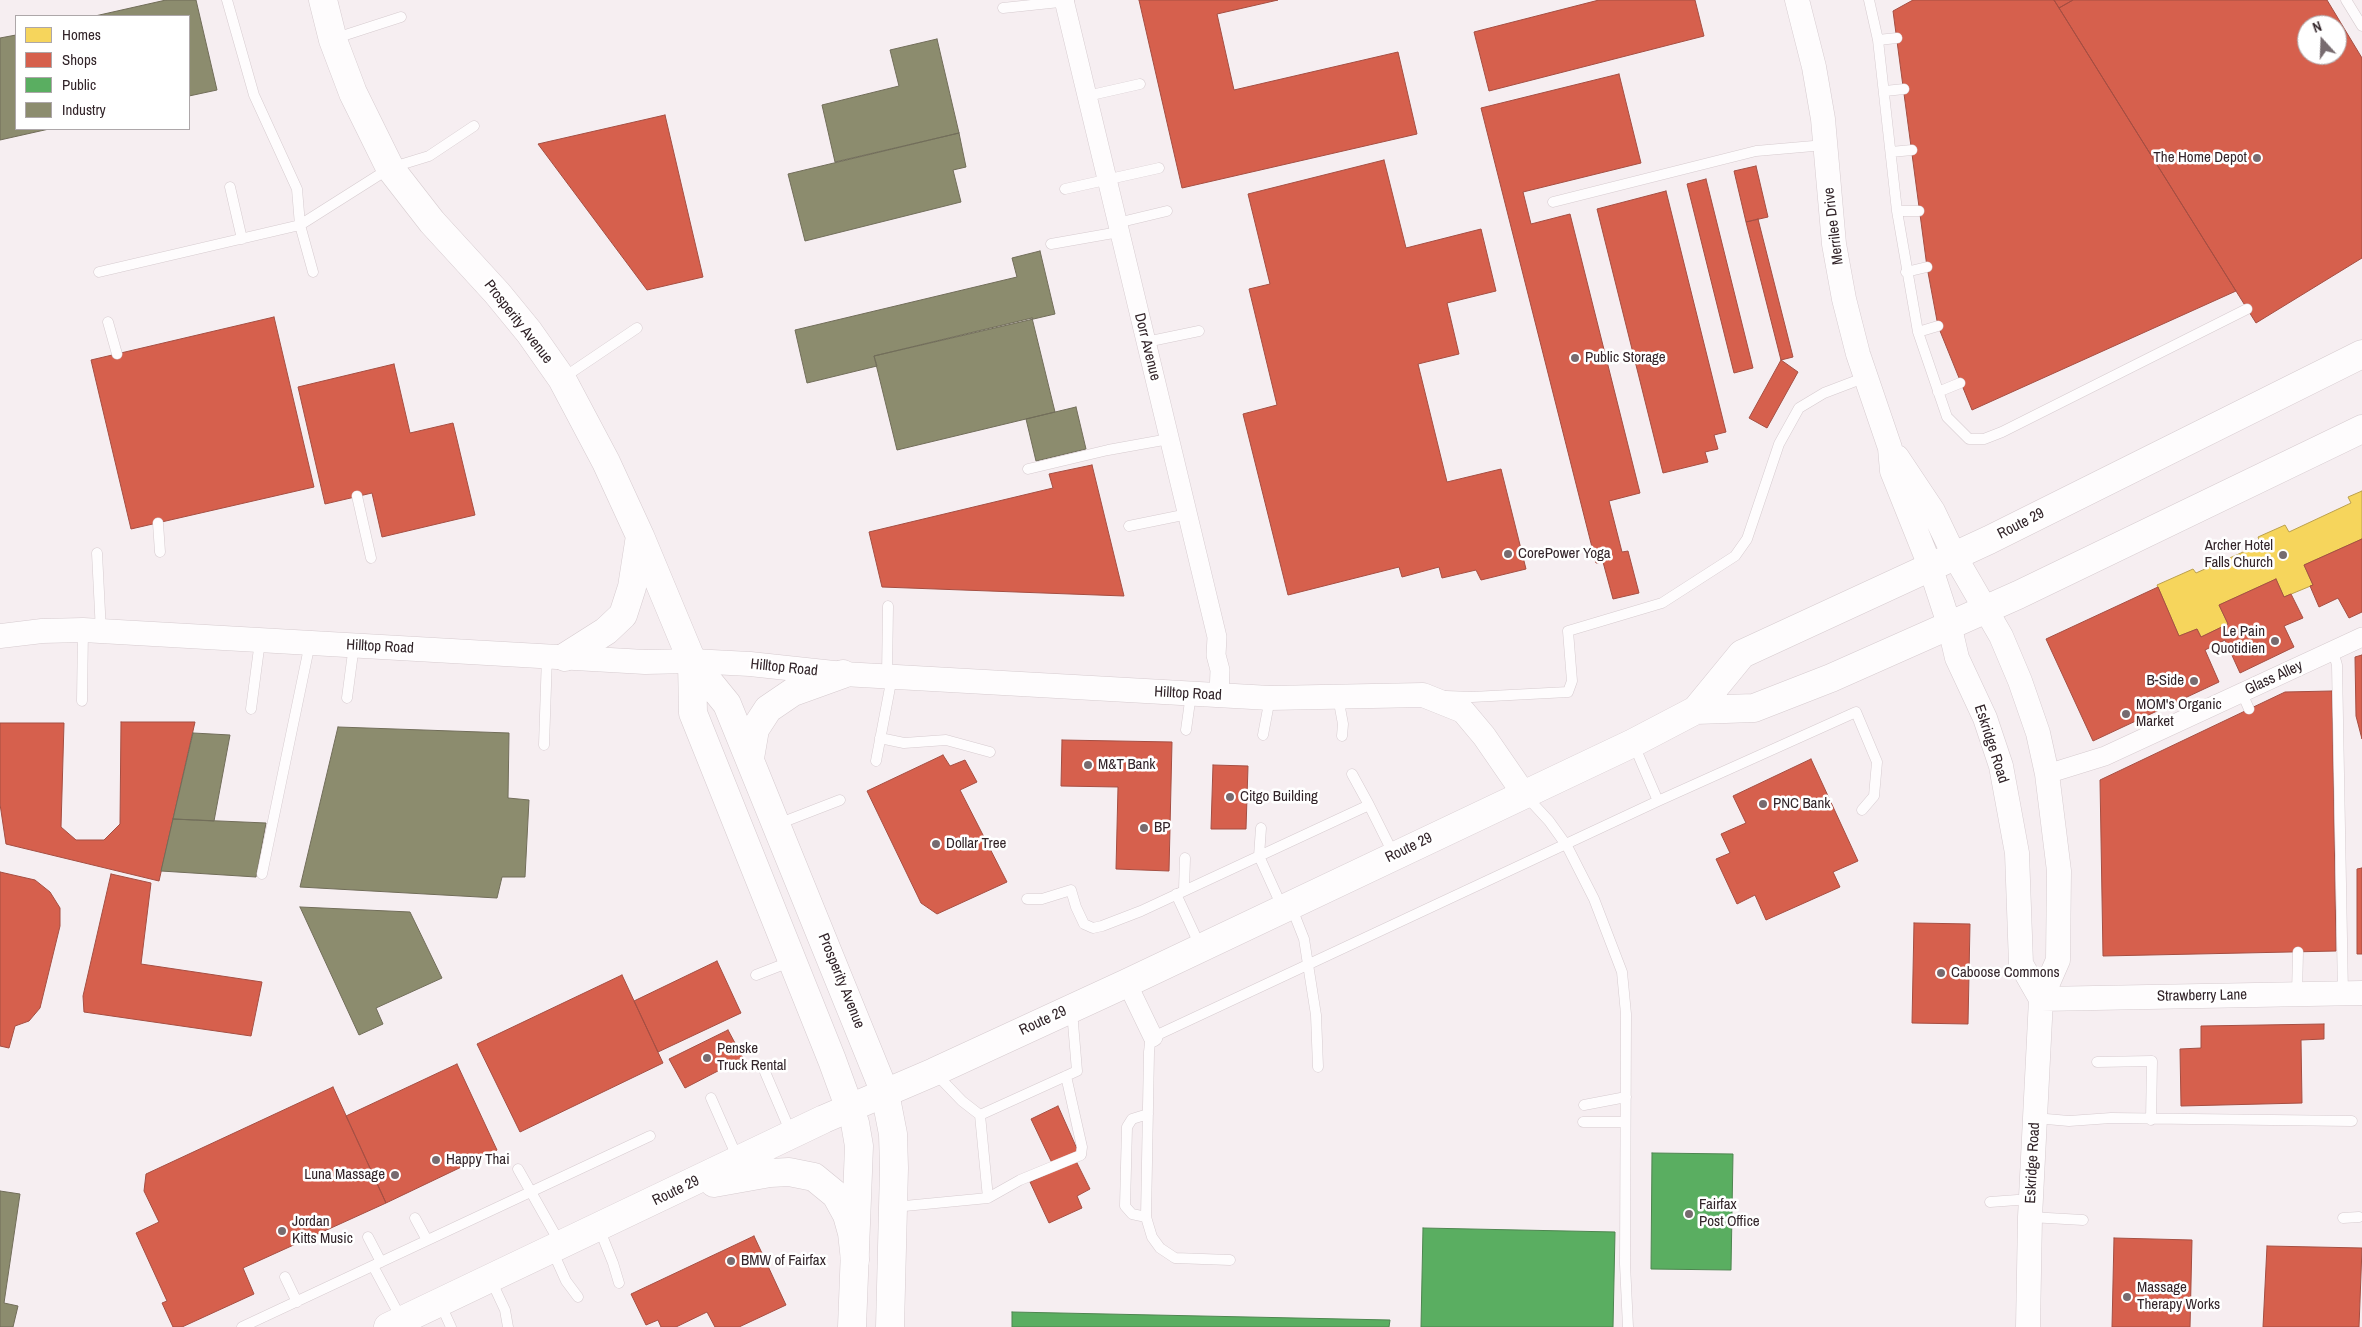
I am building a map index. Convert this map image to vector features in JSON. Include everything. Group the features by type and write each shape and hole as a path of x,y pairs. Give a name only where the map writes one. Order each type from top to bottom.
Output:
{"main road":[{"name":"Prosperity Avenue","path":"322,0 333,40 353,93 390,168 427,217 497,293 529,332 562,379 598,444 640,536 692,661 727,704 885,1093 893,1134 890,1327"},
{"name":"Route 29","path":"395,1324 446,1315 491,1280 738,1160 1128,983 1633,743 1696,710 1742,654 1942,560 1989,540 2362,354"},
{"name":"Route 29","path":"1696,710 1754,708 1831,678 2018,595 2362,429"},
{"path":"556,656 600,635 623,615 632,587 640,536"},
{"name":"Prosperity Avenue","path":"692,661 693,713 793,960 850,1108 859,1146 852,1327"},
{"path":"750,758 755,729 768,709 793,692 843,674"},
{"path":"680,1189 770,1173 789,1172 814,1177 836,1195 847,1215 852,1233 854,1260"}],"street":[{"name":"Merrilee Drive","path":"1797,0 1814,66 1825,145 1837,262 1844,299 1866,376 1890,448 1892,471 1912,525"},
{"name":"Dorr Avenue","path":"1067,1 1087,96 1217,637 1216,655 1220,670 1219,695"},
{"name":"Merrilee Drive","path":"1890,448 1933,511 1942,560 1986,608"},
{"name":"Eskridge Road","path":"1912,525 1942,560 1949,624 1958,658 1985,718 2001,766 2017,853 2021,964 2041,999"},
{"name":"Eskridge Road","path":"1986,608 2001,636 2020,681 2038,733 2047,774 2059,871 2058,960 2041,999 2030,1208 2028,1327"},
{"name":"Hilltop Road","path":"0,636 42,631 92,631 645,662 692,661 750,664 843,674 1270,698 1422,695 1463,711 1484,736 1524,794"},
{"name":"Glass Alley","path":"2047,774 2105,756 2245,701 2333,651 2362,637"},
{"path":"1128,983 1154,1037"},
{"name":"Strawberry Lane","path":"2041,999 2353,993"}],"lane":[{"path":"227,0 254,95 298,189 300,225 313,272"},
{"path":"1869,0 1878,40 1885,91 1897,211 1906,272 1918,332 1947,417 1970,439 1984,439 2247,309"},
{"path":"2346,0 2362,26"},
{"path":"1003,8 1067,1"},
{"path":"333,40 402,18"},
{"path":"1878,40 1897,38"},
{"path":"1087,96 1140,84"},
{"path":"1885,91 1904,89"},
{"path":"99,272 300,225 390,168 429,156 474,126"},
{"path":"1553,202 1756,151 1825,145"},
{"path":"1891,152 1912,150"},
{"path":"1066,189 1159,168"},
{"path":"230,187 242,239"},
{"path":"1051,244 1118,227 1167,211"},
{"path":"1897,211 1919,211"},
{"path":"1906,272 1927,267"},
{"path":"108,322 117,354"},
{"path":"1918,332 1938,326"},
{"path":"562,379 637,328"},
{"path":"1146,342 1199,331"},
{"path":"1422,695 1472,697 1568,692 1572,680 1568,631 1662,604 1735,556 1747,539 1779,444 1799,408 1824,392 1866,376"},
{"path":"1938,392 1960,383"},
{"path":"1028,469 1108,450 1169,439"},
{"path":"357,496 371,558"},
{"path":"1128,526 1188,514"},
{"path":"158,523 160,552"},
{"path":"82,700 92,631 97,553"},
{"path":"876,761 884,727 890,676 888,606"},
{"path":"251,709 260,641"},
{"path":"262,874 310,643"},
{"path":"347,698 354,645"},
{"path":"2333,651 2337,665 2353,993"},
{"path":"544,745 556,656"},
{"path":"1186,730 1191,694"},
{"path":"1338,697 1343,724 1342,736"},
{"path":"1263,735 1270,698"},
{"path":"1230,1260 1175,1258 1160,1248 1152,1236 1146,1217 1149,1052 1150,1043 1154,1037 1658,802 1856,712 1877,762 1874,796 1862,810"},
{"path":"880,738 904,743 946,740 990,752"},
{"path":"1633,743 1658,802"},
{"path":"1352,774 1394,855"},
{"path":"1524,794 1549,820 1566,846 1601,916 1622,972 1626,1014 1625,1264 1628,1327"},
{"path":"777,825 840,800"},
{"path":"1027,899 1042,899 1071,890 1084,924 1093,928 1141,911 1369,805"},
{"path":"1261,828 1259,856 1304,939 1316,1015 1318,1067"},
{"path":"1185,858 1180,892 1201,948"},
{"path":"2297,994 2298,952"},
{"path":"756,975 793,960"},
{"path":"980,1115 1077,1071 1072,1008"},
{"path":"2097,1062 2152,1061 2151,1120"},
{"path":"765,1072 792,1135"},
{"path":"934,1072 962,1101 980,1115 988,1198"},
{"path":"893,1207 988,1198 1020,1180 1080,1155 1082,1147 1066,1076"},
{"path":"1584,1105 1626,1097"},
{"path":"711,1098 738,1160"},
{"path":"1146,1217 1132,1214 1125,1206 1127,1127 1132,1120 1148,1114"},
{"path":"2035,1118 2070,1121 2111,1118 2352,1122"},
{"path":"1583,1122 1625,1122"},
{"path":"242,1327 650,1136"},
{"path":"518,1169 557,1248 566,1281 578,1297"},
{"path":"1990,1202 2030,1208 2082,1220"},
{"path":"2343,1218 2359,1217"},
{"path":"415,1218 426,1240"},
{"path":"599,1228 619,1283"},
{"path":"368,1237 395,1324"},
{"path":"285,1277 297,1302"},
{"path":"491,1280 505,1310 508,1327"}],"building: Homes":[{"name":"Archer Hotel Falls Church","path":"2362,491 2362,539 2304,565 2313,585 2284,597 2276,579 2219,605 2228,624 2201,637 2197,629 2179,636 2157,585 2193,569 2196,573 2261,544 2258,537 2285,525 2289,532 2351,503 2348,497"}],"building: Shops":[{"path":"1139,0 1278,0 1217,14 1234,90 1398,52 1417,134 1182,188"},
{"path":"1599,0 1695,0 1704,36 1489,91 1474,32"},
{"path":"1913,0 2054,0 2236,291 1972,410 1938,326 1927,267 1893,11"},
{"path":"2054,0 2073,0 2059,8"},
{"name":"The Home Depot","path":"2073,0 2327,0 2336,15 2297,15 2297,65 2347,65 2347,33 2362,58 2362,258 2256,323 2059,8"},
{"name":"Public Storage","path":"1619,74 1641,163 1523,192 1531,224 1570,214 1640,493 1609,501 1622,552 1628,551 1639,593 1613,599 1603,562 1596,563 1481,108"},
{"path":"665,115 703,277 647,290 538,144"},
{"path":"1384,160 1406,248 1481,229 1496,291 1447,303 1459,354 1418,364 1447,482 1501,469 1526,569 1481,580 1476,570 1442,578 1439,567 1402,577 1399,567 1288,595 1243,414 1277,405 1249,289 1270,284 1248,194"},
{"path":"1756,166 1768,217 1746,222 1734,171"},
{"path":"1706,179 1753,368 1734,373 1687,184"},
{"name":"Public Storage","path":"1666,191 1726,432 1714,435 1718,449 1705,452 1708,462 1663,473 1597,209"},
{"path":"1758,219 1793,357 1781,360 1746,222"},
{"path":"274,317 314,487 131,529 91,360"},
{"path":"1781,360 1798,372 1767,428 1749,418"},
{"path":"394,364 410,433 453,423 475,515 382,537 372,493 325,504 298,387"},
{"path":"1092,465 1124,596 882,587 869,532 1053,488 1049,474"},
{"path":"2362,539 2362,612 2349,618 2338,598 2319,607 2310,586 2313,585 2304,565"},
{"path":"2276,579 2284,597 2291,594 2303,618 2284,626 2294,647 2240,673 2225,640 2205,650 2219,682 2093,741 2046,639 2158,587 2179,636 2197,629 2201,637 2228,624 2219,605"},
{"path":"2362,655 2362,739 2356,716 2355,657"},
{"path":"2332,691 2336,951 2103,956 2100,780 2285,692"},
{"path":"121,722 195,722 159,881 6,844 0,804 0,723 64,723 61,827 76,840 104,840 120,824"},
{"name":"BP","path":"1062,740 1172,742 1169,871 1116,869 1118,787 1061,786"},
{"path":"943,755 950,766 965,760 977,782 960,790 1007,882 937,914 921,903 867,791"},
{"path":"1811,759 1858,861 1833,872 1840,887 1766,920 1755,895 1737,904 1716,859 1730,853 1721,834 1746,823 1733,796"},
{"name":"Citgo Building","path":"1213,765 1248,766 1246,829 1211,829"},
{"path":"2362,868 2362,954 2357,954 2357,869"},
{"path":"0,872 35,880 50,892 60,908 60,926 40,1008 29,1021 15,1026 9,1048 0,1046"},
{"path":"111,874 151,883 141,964 262,982 251,1036 84,1012 83,996"},
{"name":"Caboose Commons","path":"1914,923 1970,924 1968,1024 1912,1023"},
{"path":"717,961 741,1013 658,1052 634,1001"},
{"path":"622,975 663,1063 520,1132 477,1044"},
{"path":"2324,1024 2324,1039 2301,1040 2302,1103 2181,1106 2180,1049 2201,1048 2201,1026"},
{"path":"728,1030 743,1058 685,1088 669,1059"},
{"path":"457,1064 497,1150 386,1203 346,1116"},
{"path":"333,1087 386,1203 243,1268 254,1294 182,1327 173,1327 162,1303 167,1301 136,1233 159,1222 144,1191 146,1174"},
{"path":"1058,1106 1078,1151 1052,1163 1031,1119"},
{"path":"1076,1161 1090,1189 1077,1196 1082,1208 1049,1223 1030,1182"},
{"path":"754,1236 786,1305 739,1327 715,1327 707,1312 676,1327 661,1327 658,1320 646,1325 631,1294"},
{"path":"2114,1238 2192,1240 2190,1327 2112,1327"},
{"path":"2267,1246 2362,1248 2359,1327 2263,1327"}],"building: Public":[{"path":"1652,1153 1733,1154 1731,1270 1651,1269"},
{"path":"1423,1228 1615,1232 1613,1327 1421,1327"},
{"path":"1012,1312 1390,1320 1389,1327 1012,1327"}],"building: Industry":[{"path":"166,0 196,0 217,90 190,96 190,15 99,15"},
{"path":"15,35 15,130 45,130 0,140 0,38"},
{"path":"937,39 959,133 835,162 822,105 899,86 890,50"},
{"path":"959,133 966,167 953,170 961,202 805,241 788,174"},
{"path":"1040,251 1055,314 874,356 877,366 807,383 795,330 1017,277 1012,258"},
{"path":"1032,318 1055,412 897,450 874,356"},
{"path":"1076,407 1086,449 1036,461 1026,419"},
{"path":"338,727 509,733 508,798 529,800 525,877 502,877 497,898 300,887"},
{"path":"193,733 230,735 214,821 173,819"},
{"path":"173,819 266,823 256,877 161,871"},
{"path":"300,907 410,912 442,978 376,1008 383,1024 359,1035"},
{"path":"0,1191 20,1194 4,1303 18,1306 13,1327 0,1327"}],"place":[{"name":"The Home Depot","path":"2257,158"},
{"name":"Public Storage","path":"1575,358"},
{"name":"CorePower Yoga","path":"1508,554"},
{"name":"Archer Hotel Falls Church","path":"2283,555"},
{"name":"Le Pain Quotidien","path":"2275,641"},
{"name":"B-Side","path":"2194,681"},
{"name":"MOM's Organic Market","path":"2126,714"},
{"name":"M&T Bank","path":"1088,765"},
{"name":"Citgo Building","path":"1230,797"},
{"name":"PNC Bank","path":"1763,804"},
{"name":"BP","path":"1144,828"},
{"name":"Dollar Tree","path":"936,844"},
{"name":"Caboose Commons","path":"1941,973"},
{"name":"Penske Truck Rental","path":"707,1058"},
{"name":"Happy Thai","path":"436,1160"},
{"name":"Luna Massage","path":"395,1175"},
{"name":"Fairfax Post Office","path":"1689,1214"},
{"name":"Jordan Kitts Music","path":"282,1231"},
{"name":"BMW of Fairfax","path":"731,1261"},
{"name":"Massage Therapy Works","path":"2127,1297"}]}
